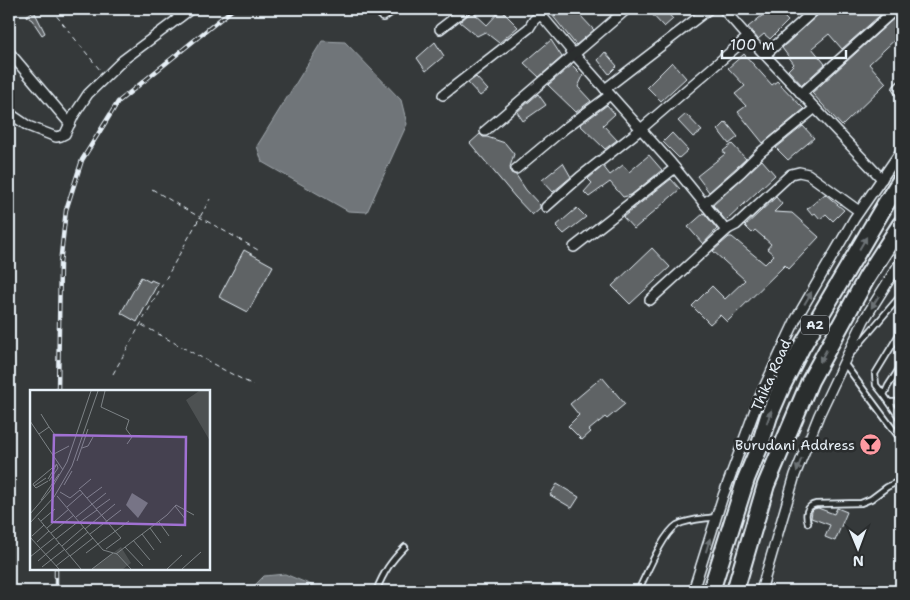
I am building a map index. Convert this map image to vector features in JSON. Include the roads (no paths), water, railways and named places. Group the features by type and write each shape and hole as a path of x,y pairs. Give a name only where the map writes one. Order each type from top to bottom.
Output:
{"highway":[{"name":"Thika Road","path":"711,591 746,479 782,386 801,348 901,180"},
{"name":"A2","path":"735,591 766,485 810,380 867,277 901,224"}],"street":[{"path":"173,9 180,17"},
{"path":"9,113 28,126 56,137 65,134 88,94 123,60 191,9"},
{"path":"383,16 393,9"},
{"path":"440,29 466,9"},
{"path":"485,131 627,9"},
{"path":"516,169 709,9"},
{"path":"765,55 816,9"},
{"path":"801,94 896,9"},
{"path":"443,95 529,28 541,11 574,54 675,168 724,228 728,229"},
{"path":"729,11 748,37 882,179"},
{"path":"546,207 748,37"},
{"path":"9,52 70,124"},
{"path":"704,204 815,108"},
{"name":"Thika Road","path":"693,591 722,496 760,396 796,319 860,211 901,151"},
{"path":"574,247 675,168"},
{"path":"650,300 728,229 736,225 795,172 814,178 860,211"},
{"path":"761,591 795,475 819,415 864,320 901,261"}],"lane":[{"path":"901,295 844,362 901,440"},
{"path":"901,332 875,374 876,385 901,420"},
{"path":"884,395 901,366"},
{"path":"889,402 896,402 901,398"},
{"path":"808,523 806,513 812,505 861,503 871,500 887,487 901,480"},
{"path":"639,589 664,539 677,526 696,520 716,517"},
{"path":"376,591 383,573 405,547"}],"railway":[{"path":"58,390 60,264 66,210 82,160 118,102 233,9"},
{"path":"56,570 56,591"}],"place":[{"name":"Burudani Address","path":"871,445"}]}
